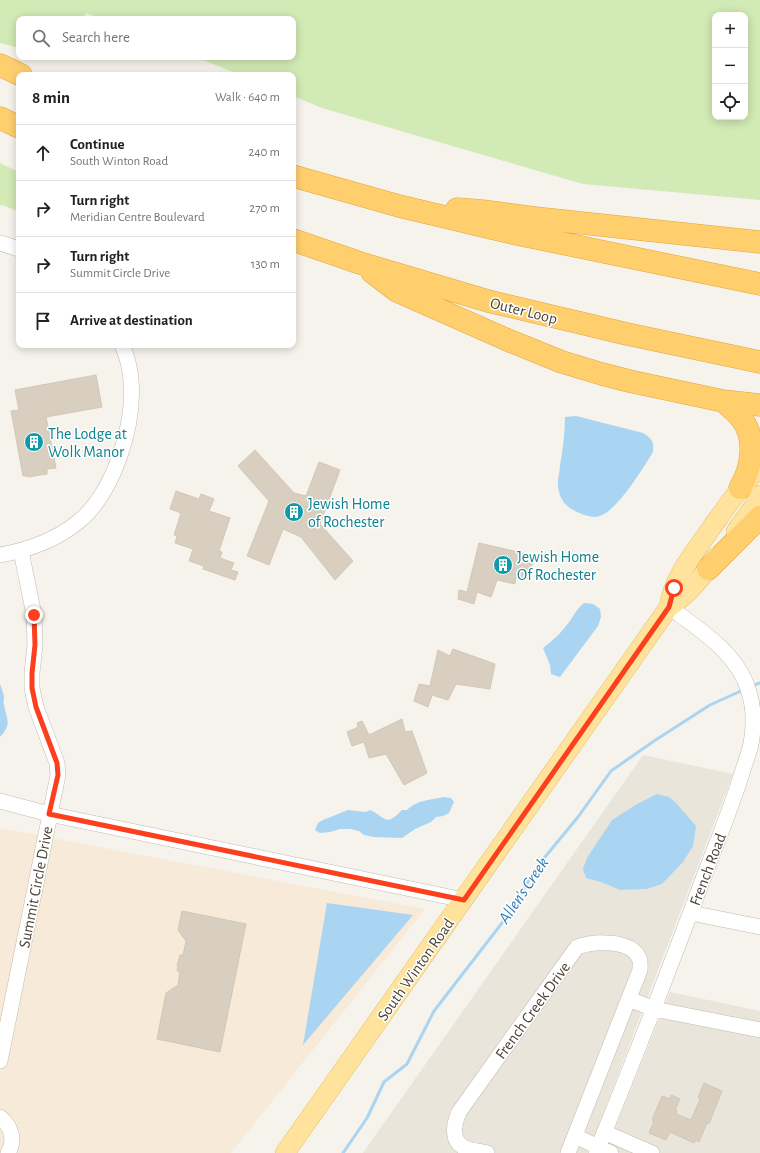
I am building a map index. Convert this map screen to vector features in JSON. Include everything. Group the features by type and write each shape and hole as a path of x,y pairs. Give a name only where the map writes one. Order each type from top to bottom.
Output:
{"highway":[{"path":"0,65 16,73"},
{"path":"0,118 16,126"},
{"path":"296,177 399,206 518,234 760,284"},
{"path":"399,206 482,211 760,242"},
{"name":"Outer Loop","path":"296,241 360,263 488,302 627,334 760,362"},
{"path":"360,263 398,291 536,352 574,366 616,378 723,401 760,405"},
{"path":"723,401 743,420 748,429 751,440 750,463 740,488"},
{"path":"708,569 760,517"}],"main road":[{"name":"South Winton Road","path":"669,607 674,588 684,569 740,488 760,468"},
{"name":"South Winton Road","path":"285,1153 669,607 684,595 708,569 752,509 760,495"}],"street":[{"path":"0,243 16,248"},
{"path":"0,555 21,551 55,537 79,522 98,500 112,477 118,464 128,424 132,399 129,366 123,348"},
{"name":"Summit Circle Drive","path":"0,1061 58,775 57,763 36,707 32,688 35,645 34,615 21,551"},
{"name":"French Road","path":"602,1151 604,1132 654,1009 737,789 751,744 753,729 752,704 744,676 720,646 669,607"},
{"path":"0,801 49,814 464,900"},
{"path":"691,913 760,927"},
{"name":"French Creek Drive","path":"487,1153 465,1148 457,1140 454,1129 459,1112 578,947 584,945 613,943 623,945 633,950 640,958 640,970 568,1153"},
{"path":"629,999 654,1009 760,1030"},
{"path":"0,1117 6,1122 11,1130 12,1140 8,1153"},
{"path":"604,1132 652,1153"},
{"path":"575,1136 602,1151"}],"shaded area":[{"path":"643,755 733,774 588,1153 363,1153"},
{"path":"0,828 425,909 231,1153 0,1153"},
{"path":"670,992 760,1011 760,1153 605,1153"}],"green space":[{"path":"0,0 760,0 760,200 583,184 322,108 296,97 296,72 233,72 203,60 296,60 296,16 94,16 86,13 84,16 16,16 16,47 0,43"},
{"path":"0,163 16,171 16,211 0,205"}],"water":[{"path":"576,416 643,433 653,443 653,452 619,501 603,515 595,517 577,512 569,507 560,496 558,487 564,441 565,417"},
{"path":"584,603 593,604 600,609 601,617 598,626 560,677 551,674 550,665 543,648 561,632"},
{"path":"0,684 4,696 4,704 8,722 4,733 0,737"},
{"path":"657,794 669,797 696,826 693,846 683,862 662,884 647,889 620,890 601,882 586,878 583,869 587,858 612,820 637,804"},
{"path":"443,797 451,798 454,802 449,813 436,817 431,822 415,829 402,838 374,837 364,835 359,831 350,829 340,829 320,833 315,830 318,823 348,810 366,812 370,810 389,820 402,810 407,810 419,802"},
{"path":"327,903 413,915 303,1045"}],"building":[{"name":"The Lodge at Wolk Manor","path":"96,375 102,407 46,417 56,468 47,469 47,474 28,477 23,476 11,411 19,410 15,390"},
{"name":"Jewish Home of Rochester","path":"255,450 294,493 306,496 319,462 340,470 320,524 353,561 335,580 301,537 283,529 269,565 247,556 269,501 238,466"},
{"path":"176,491 199,499 201,494 214,499 209,511 230,518 219,551 222,552 220,558 234,563 231,570 238,572 235,580 203,569 204,566 189,561 193,549 175,543 177,536 174,535 181,513 170,509"},
{"name":"Jewish Home Of Rochester","path":"479,543 535,556 527,579 516,576 515,584 497,580 491,597 477,592 474,604 458,599 459,590 467,592"},
{"path":"453,649 495,664 490,689 456,684 448,700 432,695 428,707 414,701 419,684 430,686 438,650 450,656"},
{"path":"402,719 405,732 412,731 427,773 404,785 386,754 369,758 364,742 352,746 347,732 358,727 357,723 362,721 369,735"},
{"path":"182,911 246,924 220,1052 157,1039 166,993 178,985 180,971 177,971 177,966 180,955 183,955 186,941 178,930"},
{"path":"704,1083 722,1091 709,1124 707,1123 699,1142 696,1140 694,1143 670,1132 666,1140 649,1133 654,1121 652,1120 662,1096 670,1099 671,1095 680,1099 675,1110 677,1110 676,1114 691,1120 700,1099 698,1097"}],"waterway":[{"name":"Allen's Creek","path":"752,686 760,683"},
{"name":"Allen's Creek","path":"343,1153 367,1118 384,1082 407,1064 434,1011 502,923 540,863 578,817 611,771 710,705 743,690"}],"place":[{"name":"The Lodge at Wolk Manor","path":"34,442"},
{"name":"Jewish Home of Rochester","path":"294,512"},
{"name":"Jewish Home Of Rochester","path":"503,565"}],"route":[{"path":"34,615 35,645 32,688 36,707 57,763 58,775 49,814 464,900 669,607 674,588"}]}
